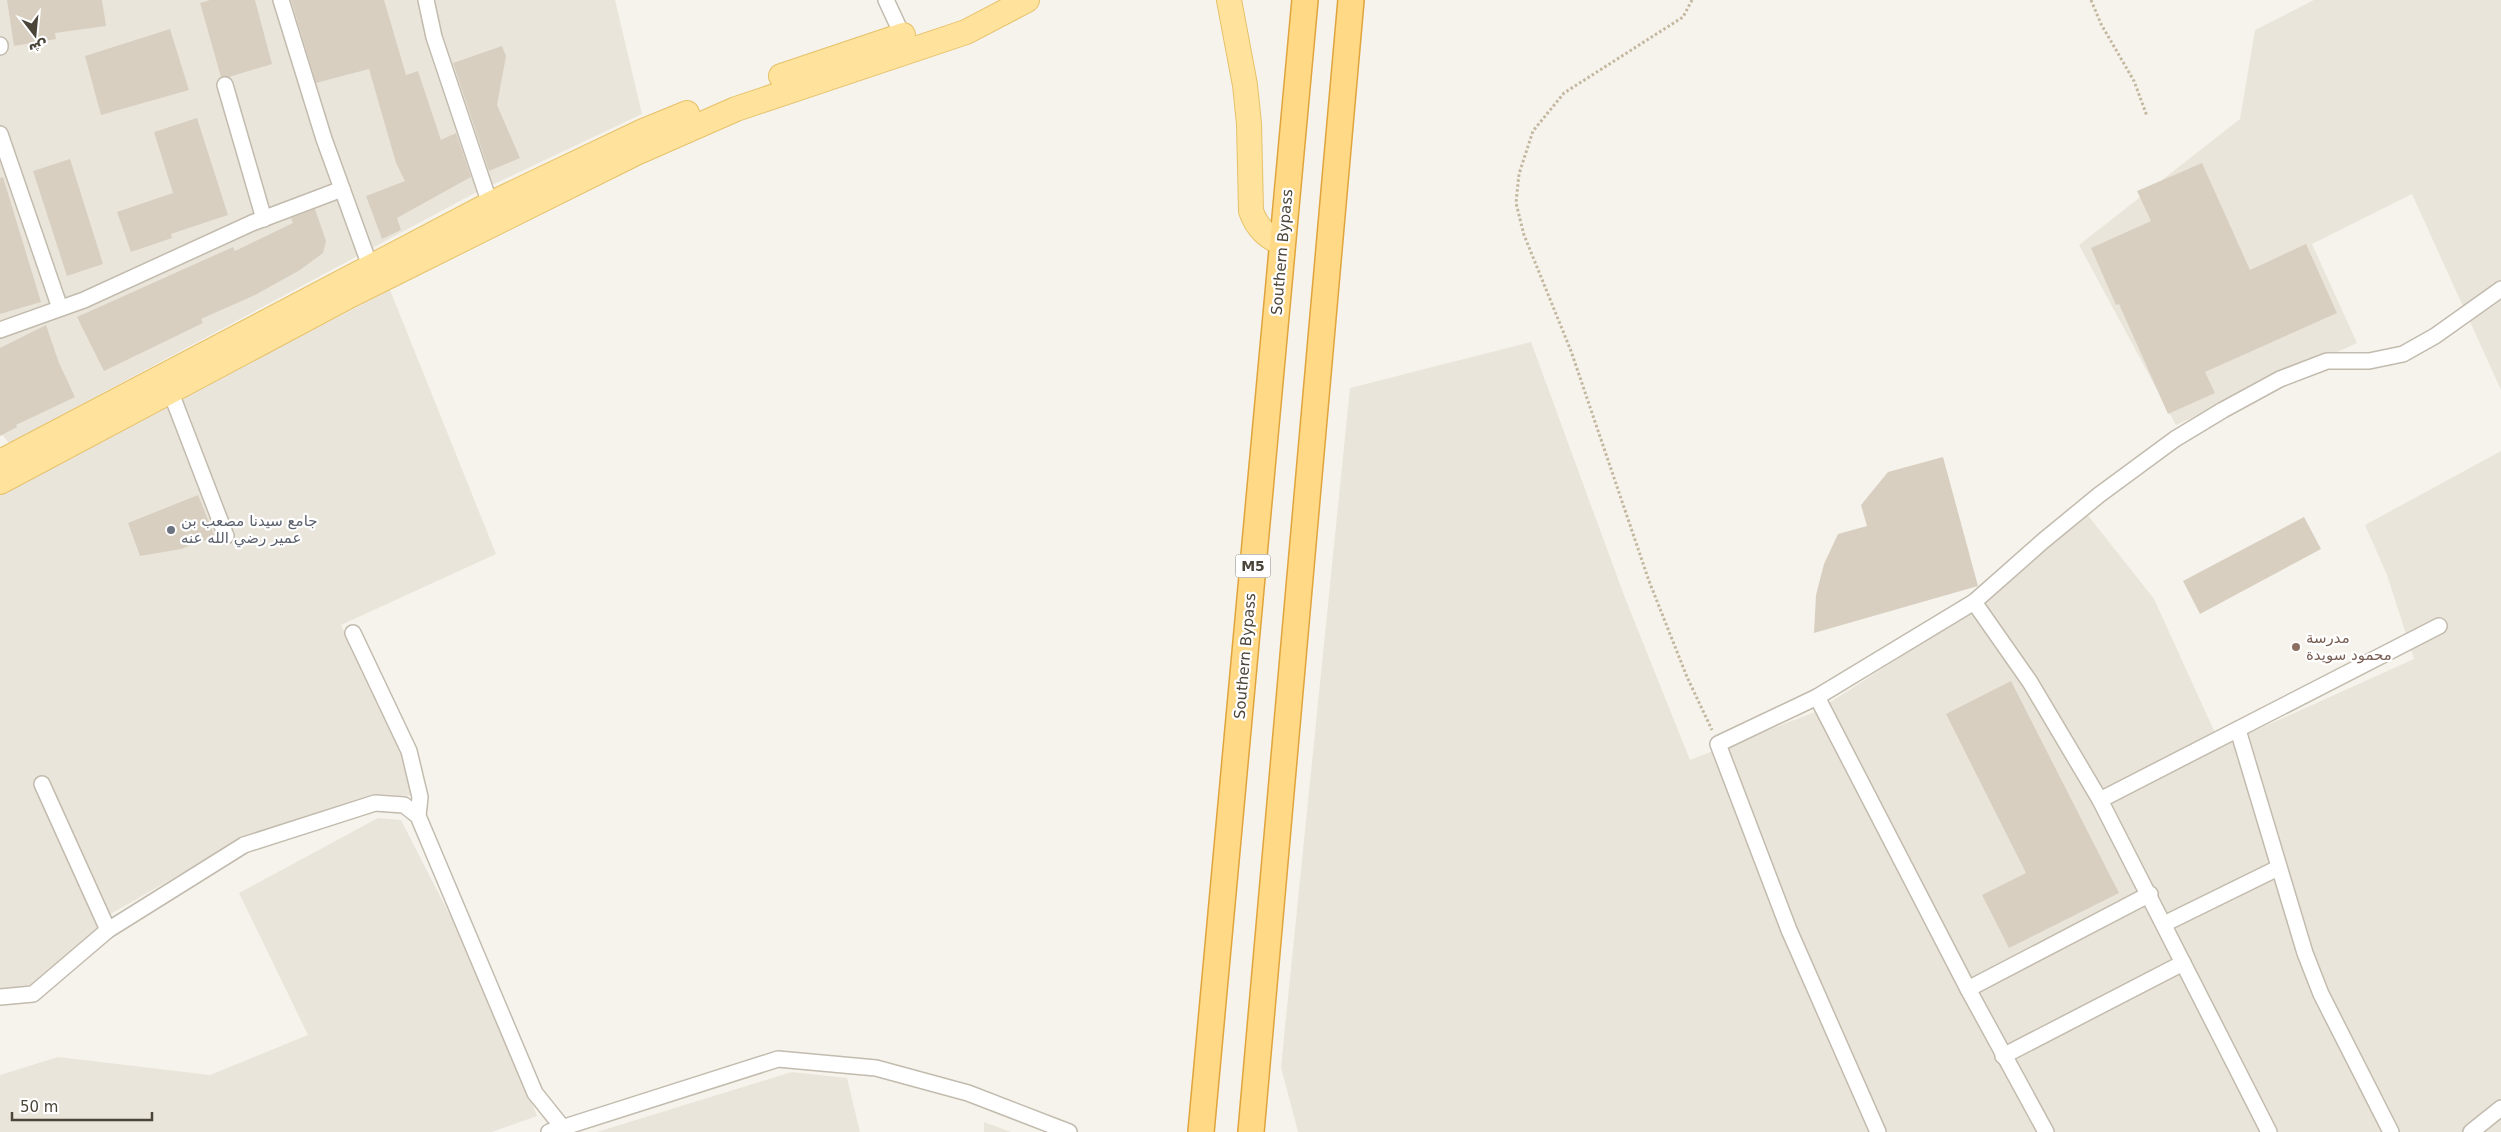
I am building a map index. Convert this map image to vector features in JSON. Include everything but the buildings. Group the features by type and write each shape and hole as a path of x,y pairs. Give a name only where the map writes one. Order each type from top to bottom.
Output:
{"highway":[{"name":"Southern Bypass","path":"1201,1132 1306,0"},
{"path":"1251,1132 1351,0"}],"main road":[{"path":"2,457 490,204 643,131 772,80 906,43 966,32 1027,0"},
{"path":"1229,0 1245,85 1249,124 1251,211 1254,220 1266,235 1283,244"},
{"path":"0,482 446,246 653,145 736,109 906,43"}],"street":[{"path":"281,0 324,139 370,266"},
{"path":"426,0 434,37 490,204"},
{"path":"886,0 906,43"},
{"path":"225,85 264,219"},
{"path":"0,134 60,308"},
{"path":"0,330 60,308 159,267 264,219 342,189"},
{"path":"1878,1132 1789,930 1718,744 1817,698 1974,602 2043,541 2174,439 2280,379 2327,361 2369,362 2402,354 2420,346 2501,289"},
{"path":"171,393 226,536"},
{"path":"1974,602 2030,682 2100,800 2150,894 2269,1132"},
{"path":"2100,800 2439,626"},
{"path":"353,633 410,751 420,797 418,816 535,1093 556,1130 778,1060 876,1068 968,1093 1069,1132"},
{"path":"1817,698 2003,1056 2046,1132"},
{"path":"2238,730 2278,868 2321,994 2391,1132"},
{"path":"42,784 108,930"},
{"path":"0,997 33,994 108,930 244,845 375,803 404,805 418,816"},
{"path":"2164,924 2278,868"},
{"path":"1968,989 2150,894"},
{"path":"2003,1056 2183,963"},
{"path":"2471,1132 2501,1108"}],"path":[{"path":"1692,0 1683,17 1564,93 1533,131 1519,174 1516,203 1524,236 1571,351 1649,581 1687,677 1718,744"},
{"path":"2091,0 2101,24 2134,80 2147,116"}],"shaded area":[{"path":"0,0 615,0 642,114 473,194 9,443 0,432"},
{"path":"2314,0 2501,0 2501,390 2412,194 2312,244 2357,343 2176,425 2079,245 2240,119 2255,30"},
{"path":"390,290 496,554 341,625 402,754 414,796 373,794 241,839 102,919 98,936 29,987 0,997 0,493"},
{"path":"1531,342 1625,598 1690,760 1815,712 1986,602 2079,504 2154,599 2221,746 2414,659 2387,575 2365,525 2501,451 2501,1132 1298,1132 1281,1067 1350,388"},
{"path":"378,818 401,820 478,970 537,1116 492,1132 0,1132 0,1075 58,1057 210,1075 308,1035 239,893"},
{"path":"792,1072 847,1078 860,1132 597,1132"},
{"path":"984,1122 1011,1132 984,1132"}],"place":[{"name":"جامع سيدنا مصعب بن عمير رضي الله عنه","path":"171,530"},
{"name":"مدرسة محمود سويدة","path":"2296,647"}]}
